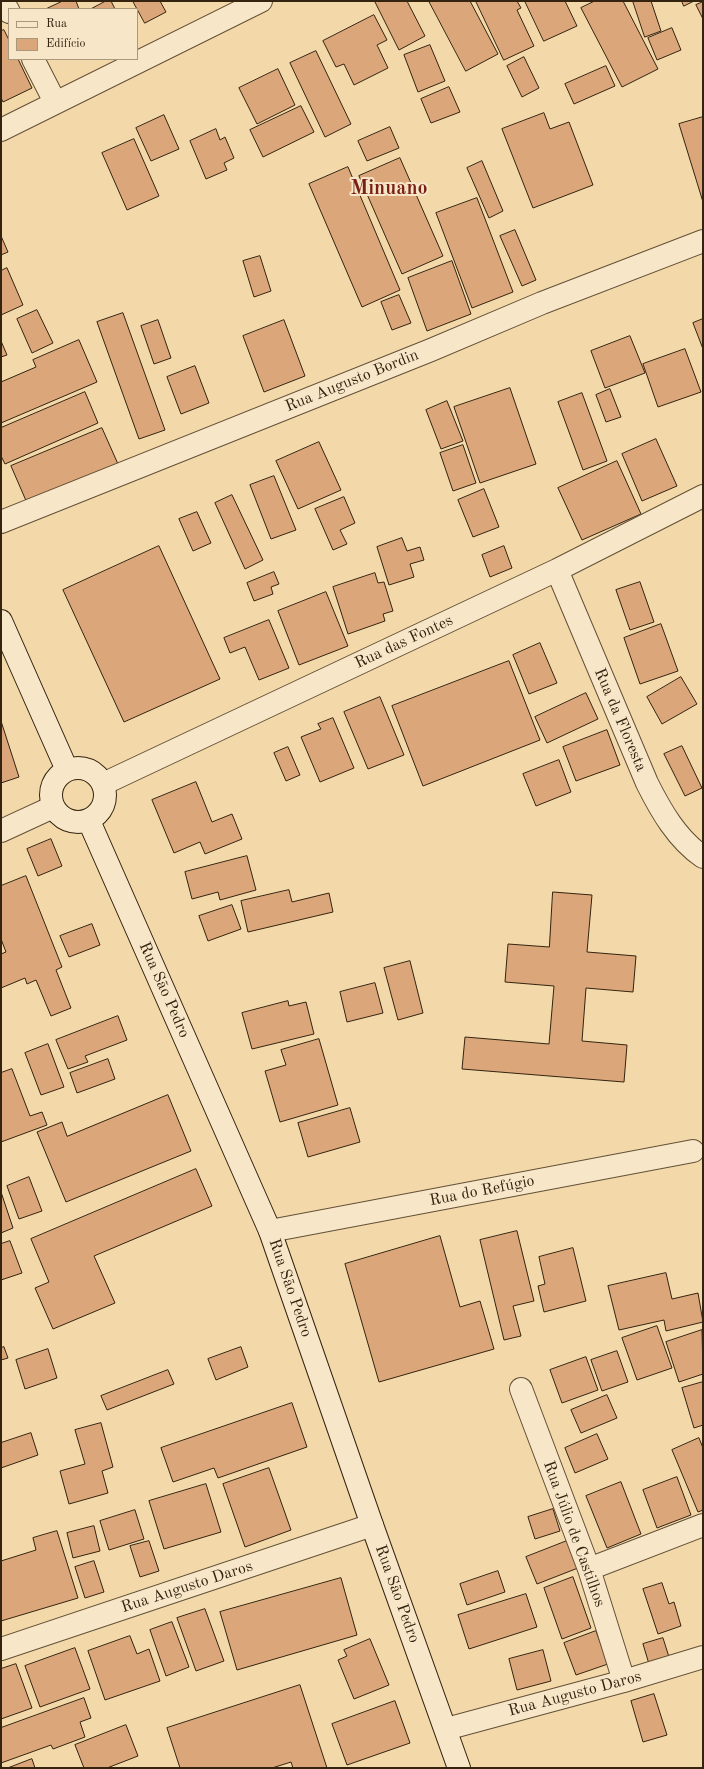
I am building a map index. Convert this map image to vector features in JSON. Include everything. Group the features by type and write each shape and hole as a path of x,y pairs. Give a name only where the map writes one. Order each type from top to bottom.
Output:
{"street":[{"path":"3,1 8,10"},
{"path":"1,130 261,1"},
{"path":"34,60 55,102"},
{"name":"Rua Augusto Bordin","path":"1,522 431,350 542,303 703,241"},
{"name":"Rua das Fontes","path":"103,784 557,570 703,496"},
{"name":"Rua da Floresta","path":"557,570 650,790 661,810 675,830 693,850 703,857"},
{"path":"1,620 67,770"},
{"path":"84,768 92,771 103,784 105,801 99,812 89,821 81,823 68,821 58,814 53,807 51,790 54,782 67,770 84,768"},
{"path":"1,831 53,807"},
{"name":"Rua São Pedro","path":"89,821 270,1231 372,1525 459,1768"},
{"name":"Rua do Refúgio","path":"270,1231 693,1152"},
{"name":"Rua Júlio de Castilhos","path":"521,1389 589,1569 624,1681"},
{"name":"Rua Augusto Daros","path":"1,1649 372,1525"},
{"path":"589,1569 703,1525"},
{"name":"Rua Augusto Daros","path":"446,1729 624,1681 703,1657"}],"building":[{"path":"63,1 76,1 79,8 48,8"},
{"path":"106,1 111,1 114,8 93,8"},
{"path":"133,1 160,1 166,12 145,23"},
{"path":"407,1 425,36 399,50 375,2"},
{"path":"429,1 470,1 498,54 466,71"},
{"path":"476,1 517,1 521,8 517,10 534,46 504,60"},
{"path":"525,1 565,1 577,26 544,41"},
{"path":"595,1 623,1 658,69 622,87 581,8"},
{"path":"633,1 651,1 661,31 645,37"},
{"path":"682,1 694,1 684,6"},
{"path":"703,2 703,19 696,5"},
{"path":"374,15 387,40 377,45 388,68 354,85 344,64 336,67 323,41"},
{"path":"672,28 681,50 657,60 648,38"},
{"path":"4,30 8,38 8,60 18,60 32,88 3,102 1,98 1,31"},
{"path":"430,45 445,81 418,92 404,55"},
{"path":"316,51 351,124 325,137 290,63"},
{"path":"524,57 539,88 522,97 507,66"},
{"path":"606,66 615,86 574,104 565,84"},
{"path":"278,69 295,105 257,124 239,88"},
{"path":"449,87 460,112 431,123 421,99"},
{"path":"301,106 314,132 263,157 250,130"},
{"path":"544,113 550,129 569,122 593,185 533,208 502,129"},
{"path":"164,115 179,149 151,161 136,128"},
{"path":"703,117 703,202 679,124"},
{"path":"390,127 399,148 367,161 358,141"},
{"path":"216,129 220,140 225,137 234,158 224,163 227,170 206,179 190,141"},
{"path":"134,139 159,196 127,210 102,153"},
{"path":"400,158 443,256 402,274 359,176"},
{"path":"482,161 503,211 489,218 467,168"},
{"path":"348,167 400,290 362,307 309,184"},
{"path":"477,198 513,292 472,308 436,213"},
{"path":"515,230 536,280 522,286 500,236"},
{"path":"1,236 8,252 1,255"},
{"path":"260,256 271,291 254,297 243,261"},
{"path":"452,261 471,314 427,331 408,278"},
{"path":"7,268 23,305 1,315 1,271"},
{"path":"399,295 411,323 392,330 381,302"},
{"path":"37,310 53,343 32,353 17,319"},
{"path":"123,313 165,430 139,439 97,322"},
{"path":"703,319 703,349 693,323"},
{"path":"158,320 171,358 154,364 141,326"},
{"path":"284,320 305,376 264,392 243,336"},
{"path":"630,336 645,373 605,388 591,351"},
{"path":"79,340 97,382 1,423 1,382 36,367 33,360"},
{"path":"1,341 7,355 1,357"},
{"path":"685,349 701,392 658,407 643,364"},
{"path":"195,366 209,403 181,414 167,377"},
{"path":"510,388 536,464 480,483 454,407"},
{"path":"610,389 621,417 606,422 596,395"},
{"path":"85,392 98,423 5,464 1,456 1,428"},
{"path":"582,393 607,461 583,470 558,402"},
{"path":"447,401 463,441 441,449 426,410"},
{"path":"102,428 118,464 27,503 11,466"},
{"path":"656,439 677,486 642,501 622,454"},
{"path":"319,442 341,490 298,509 276,461"},
{"path":"463,445 476,483 453,491 440,453"},
{"path":"617,461 641,514 582,540 558,488"},
{"path":"274,476 296,530 271,539 250,485"},
{"path":"484,489 499,527 473,537 458,500"},
{"path":"232,495 263,560 245,569 215,503"},
{"path":"344,497 355,523 340,530 347,544 333,550 315,509"},
{"path":"197,512 211,543 193,551 179,519"},
{"path":"402,538 407,551 420,547 424,560 410,564 414,577 389,585 377,547"},
{"path":"159,546 220,679 124,722 63,590"},
{"path":"504,546 512,568 490,577 482,555"},
{"path":"274,572 279,584 271,587 273,594 254,601 247,583"},
{"path":"375,573 378,583 384,582 393,611 383,614 385,621 348,634 333,587"},
{"path":"640,582 654,622 630,630 616,590"},
{"path":"326,592 348,646 299,665 278,611"},
{"path":"269,620 289,668 259,680 245,647 230,653 224,638"},
{"path":"661,624 678,671 640,684 624,638"},
{"path":"540,643 557,683 529,694 513,655"},
{"path":"509,661 540,740 423,786 392,706"},
{"path":"681,677 697,704 662,724 647,697"},
{"path":"586,693 598,719 547,743 535,717"},
{"path":"380,697 404,755 368,769 344,712"},
{"path":"333,718 354,768 320,782 301,737 321,729 318,724"},
{"path":"1,721 19,777 1,783"},
{"path":"607,730 620,765 576,781 563,747"},
{"path":"682,746 702,788 685,796 664,754"},
{"path":"288,747 300,775 286,781 274,753"},
{"path":"559,760 571,792 536,806 523,774"},
{"path":"196,782 212,822 232,814 242,839 205,854 200,842 174,853 152,800"},
{"path":"51,839 62,866 38,876 27,849"},
{"path":"247,856 256,890 220,900 218,892 192,899 185,872"},
{"path":"26,876 62,967 56,970 71,1008 51,1016 36,980 27,984 25,978 1,988 1,954 6,952 1,939 1,886"},
{"path":"289,890 292,902 329,893 333,912 248,932 241,901"},
{"path":"553,892 592,895 587,952 636,956 633,992 586,988 582,1041 627,1045 624,1082 462,1069 465,1037 549,1044 554,986 505,982 508,944 549,947"},
{"path":"232,905 241,929 208,941 199,916"},
{"path":"92,924 100,945 69,957 60,936"},
{"path":"410,961 423,1013 398,1020 384,968"},
{"path":"375,983 383,1013 347,1022 340,992"},
{"path":"288,1001 289,1006 306,1002 314,1034 252,1049 242,1013"},
{"path":"118,1016 127,1040 85,1056 88,1062 68,1069 56,1040"},
{"path":"319,1039 338,1105 280,1122 265,1071 286,1065 281,1050"},
{"path":"48,1044 64,1087 41,1095 25,1053"},
{"path":"108,1059 115,1079 77,1093 70,1073"},
{"path":"12,1069 30,1116 42,1112 47,1125 1,1142 1,1073"},
{"path":"168,1095 191,1151 66,1202 37,1132 62,1122 67,1136"},
{"path":"350,1108 360,1142 308,1157 298,1123"},
{"path":"196,1169 212,1206 94,1256 115,1303 53,1329 35,1288 49,1282 31,1239"},
{"path":"29,1177 42,1211 19,1219 7,1186"},
{"path":"1,1192 13,1228 1,1233"},
{"path":"517,1231 534,1301 513,1306 521,1336 504,1340 480,1240"},
{"path":"440,1236 460,1307 480,1301 494,1349 379,1382 345,1264"},
{"path":"10,1241 22,1273 1,1280 1,1244"},
{"path":"573,1248 586,1301 544,1312 538,1286 545,1284 539,1257"},
{"path":"666,1273 672,1299 698,1293 703,1322 666,1331 664,1320 619,1330 608,1286"},
{"path":"657,1326 672,1368 637,1380 622,1338"},
{"path":"702,1330 703,1374 679,1382 666,1342"},
{"path":"4,1347 8,1358 1,1360 1,1348"},
{"path":"241,1347 248,1367 216,1380 208,1359"},
{"path":"48,1349 57,1378 25,1389 16,1360"},
{"path":"617,1351 628,1382 602,1391 591,1360"},
{"path":"586,1357 598,1390 562,1403 550,1370"},
{"path":"168,1370 174,1384 107,1410 101,1396"},
{"path":"703,1382 703,1425 694,1428 682,1388"},
{"path":"607,1395 617,1418 581,1433 571,1410"},
{"path":"292,1403 307,1447 218,1478 214,1468 173,1482 161,1448"},
{"path":"101,1423 113,1467 102,1471 108,1493 69,1504 60,1471 85,1464 75,1430"},
{"path":"31,1433 38,1455 1,1468 1,1443"},
{"path":"597,1434 608,1459 575,1473 565,1448"},
{"path":"699,1438 703,1448 703,1510 698,1512 672,1450"},
{"path":"269,1468 291,1530 245,1547 223,1484"},
{"path":"677,1477 691,1515 657,1528 643,1490"},
{"path":"621,1482 641,1534 607,1548 586,1496"},
{"path":"206,1484 221,1532 164,1549 149,1501"},
{"path":"553,1509 560,1531 535,1539 528,1517"},
{"path":"135,1510 144,1539 109,1550 100,1521"},
{"path":"94,1526 100,1551 73,1558 67,1533"},
{"path":"57,1531 78,1598 1,1621 1,1561 36,1550 33,1538"},
{"path":"149,1541 159,1571 140,1577 130,1546"},
{"path":"567,1541 578,1568 537,1584 526,1557"},
{"path":"94,1561 104,1592 85,1598 75,1567"},
{"path":"498,1571 505,1592 467,1605 460,1584"},
{"path":"573,1577 591,1628 562,1639 544,1588"},
{"path":"341,1578 357,1635 237,1670 220,1612"},
{"path":"662,1583 669,1604 674,1602 681,1626 658,1634 643,1589"},
{"path":"526,1594 537,1627 469,1649 458,1615"},
{"path":"205,1609 224,1661 196,1671 177,1618"},
{"path":"172,1622 189,1667 166,1676 150,1630"},
{"path":"596,1631 608,1664 576,1675 564,1643"},
{"path":"130,1636 137,1654 149,1649 160,1681 105,1700 88,1651"},
{"path":"663,1638 669,1657 649,1664 643,1644"},
{"path":"370,1639 389,1685 354,1699 338,1660 347,1656 344,1650"},
{"path":"75,1648 90,1689 40,1707 25,1666"},
{"path":"543,1650 551,1681 517,1690 509,1659"},
{"path":"16,1664 32,1708 1,1719 1,1669"},
{"path":"300,1685 327,1768 293,1768 291,1762 272,1768 180,1768 167,1728"},
{"path":"654,1694 667,1735 643,1742 631,1701"},
{"path":"84,1698 91,1718 80,1722 85,1737 53,1749 51,1745 1,1763 1,1728"},
{"path":"395,1701 410,1743 347,1765 332,1724"},
{"path":"126,1725 138,1756 107,1768 84,1768 75,1745"},
{"path":"32,1759 35,1768 8,1768"}],"district":[{"name":"Minuano","path":"389,189"}]}
